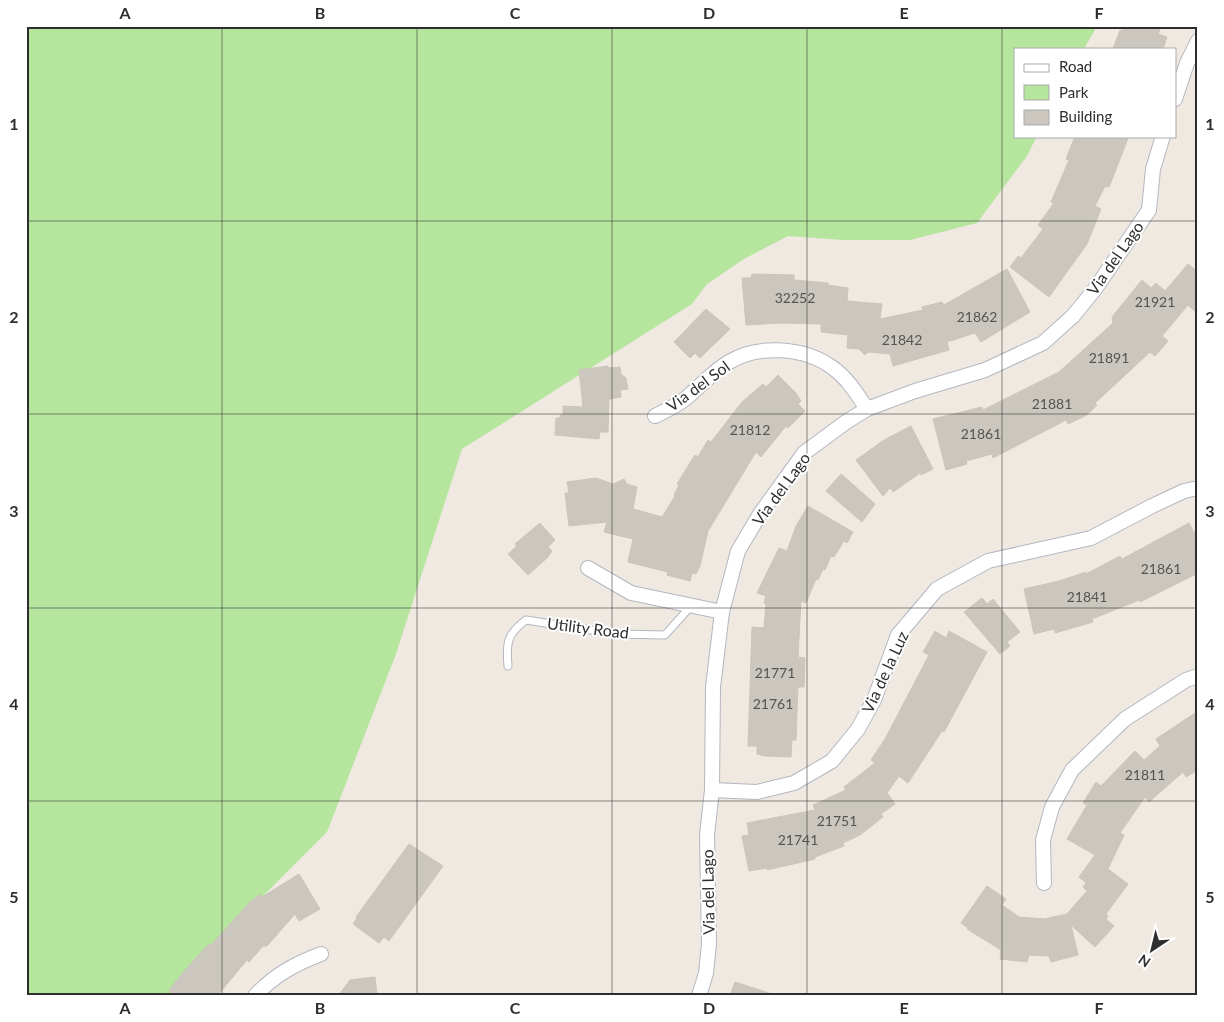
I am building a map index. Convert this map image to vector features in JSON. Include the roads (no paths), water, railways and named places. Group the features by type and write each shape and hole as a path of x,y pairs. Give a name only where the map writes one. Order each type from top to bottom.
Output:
{"street":[{"path":"1176,97 1192,65 1198,41"},
{"name":"Via del Lago","path":"699,996 706,973 709,944 707,835 712,790 713,687 722,612 738,551 776,491 804,453 867,409 916,391 985,370 1043,343 1073,316 1095,289 1150,210 1153,169 1162,138"},
{"name":"Via del Sol","path":"655,416 684,400 729,362 746,355 770,350 806,355 833,368 850,384 867,409"},
{"name":"Via de la Luz","path":"712,790 757,792 794,783 832,762 858,729 874,700 898,634 937,589 988,561 1091,538 1152,506 1198,488"},
{"path":"588,568 631,593 722,612"},
{"path":"1044,883 1042,840 1052,807 1072,770 1125,719 1186,680 1198,676"},
{"path":"256,996 269,980 294,964 321,954"}],"lane":[{"name":"Utility Road","path":"508,666 507,651 512,630 526,620 617,634 665,635 691,606"}]}
